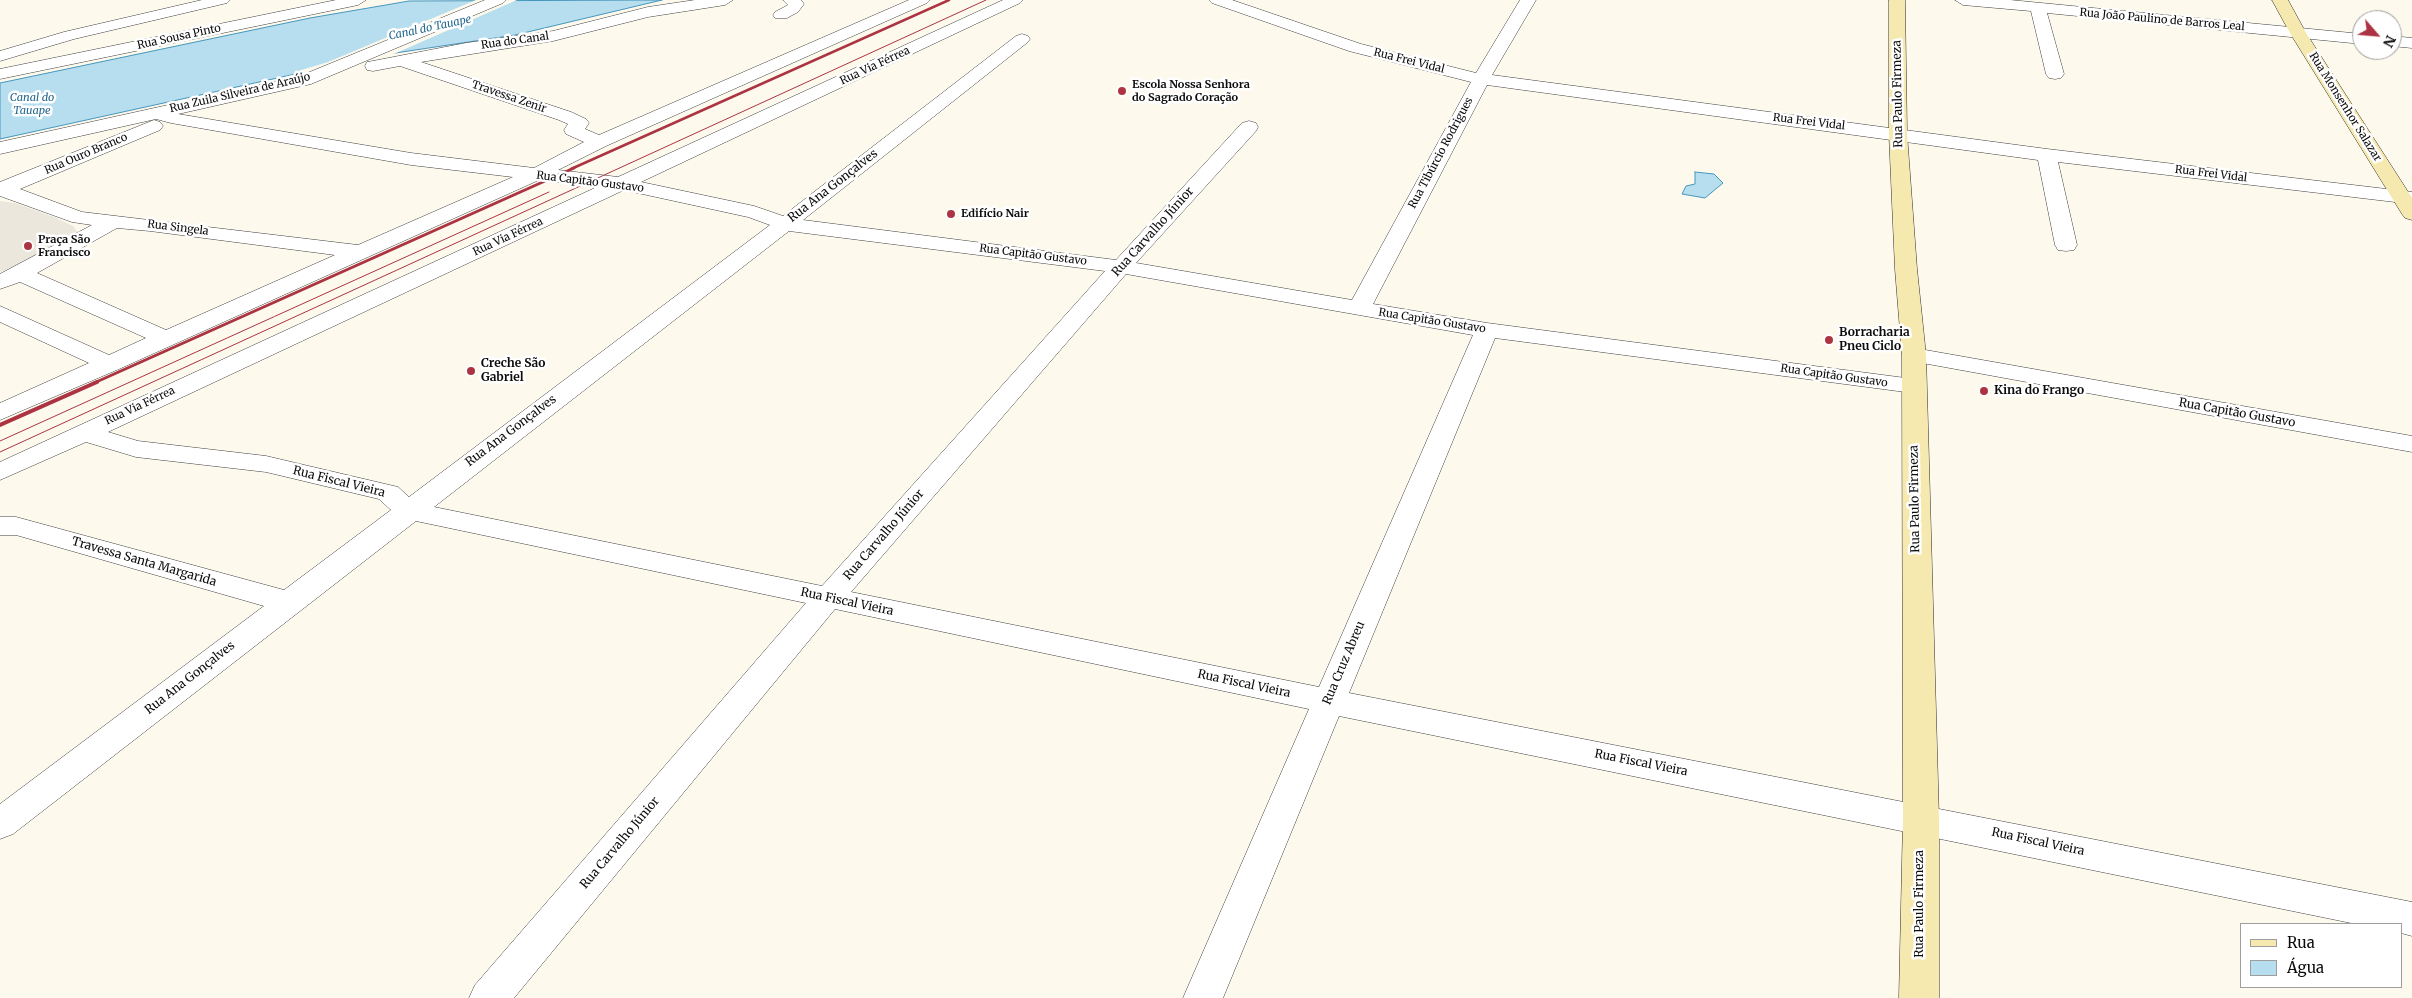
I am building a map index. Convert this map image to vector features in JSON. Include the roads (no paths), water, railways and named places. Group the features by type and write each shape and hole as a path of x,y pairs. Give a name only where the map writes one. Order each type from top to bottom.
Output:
{"street":[{"path":"0,56 70,35 222,0"},
{"name":"Rua Sousa Pinto","path":"0,74 358,0"},
{"name":"Rua Zuila Silveira de Araújo","path":"0,148 164,115 305,80 343,66 498,0"},
{"name":"Rua do Canal","path":"305,80 402,60 553,36 648,12 725,0"},
{"path":"781,15 793,9 796,4 791,0"},
{"path":"0,412 534,175 599,142 922,0"},
{"name":"Rua Via Férrea","path":"0,472 624,184 1015,0"},
{"name":"Rua Frei Vidal","path":"1217,0 1355,48 1481,79 2047,155 2407,197"},
{"name":"Rua Tibúrcio Rodrigues","path":"1359,309 1481,79 1528,0"},
{"name":"Rua Paulo Firmeza","path":"1896,0 1898,134 1906,269 1914,355 1921,818 1920,998"},
{"name":"Rua João Paulino de Barros Leal","path":"1963,0 2352,38"},
{"name":"Rua Monsenhor Salazar","path":"2280,0 2298,33 2407,197 2412,214"},
{"path":"2038,8 2055,74"},
{"name":"Rua Ana Gonçalves","path":"0,824 407,510 784,224 1022,39"},
{"name":"Travessa Zenir","path":"402,60 565,116 580,124 573,130 599,142"},
{"name":"Rua Capitão Gustavo","path":"164,115 411,159 534,175 624,184 754,212 784,224 1121,267 1487,330 1913,386"},
{"name":"Rua Ouro Branco","path":"1,189 164,115"},
{"name":"Rua Carvalho Júnior","path":"489,998 828,598 1121,267 1249,127"},
{"path":"2047,155 2066,245"},
{"name":"Rua Singela","path":"1,189 79,218 360,252"},
{"path":"10,278 113,222"},
{"path":"10,278 165,338"},
{"path":"0,313 110,364"},
{"name":"Rua Cruz Abreu","path":"1203,998 1487,330"},
{"name":"Rua Capitão Gustavo","path":"1914,355 2412,444"},
{"name":"Rua Fiscal Vieira","path":"84,433 136,448 266,464 388,493 407,510 828,598 1328,701 1921,818 2412,919"},
{"name":"Travessa Santa Margarida","path":"0,526 16,526 288,602"}],"water":[{"name":"Canal do Tauape","path":"662,0 515,35 382,55 0,139 0,83 310,18 409,1"},
{"path":"1695,172 1714,174 1723,183 1705,198 1682,194 1686,186 1695,184"}],"tram line":[{"path":"0,452 986,0"},
{"path":"0,441 549,192"}],"railway":[{"path":"571,169 949,0"},
{"path":"94,383 574,168"},
{"path":"0,425 97,382"}],"place":[{"name":"Escola Nossa Senhora do Sagrado Coração","path":"1122,91"},
{"name":"Edifício Nair","path":"951,214"},
{"name":"Praça São Francisco","path":"28,246"},
{"name":"Borracharia Pneu Ciclo","path":"1829,340"},
{"name":"Creche São Gabriel","path":"471,371"},
{"name":"Kina do Frango","path":"1984,391"}]}
